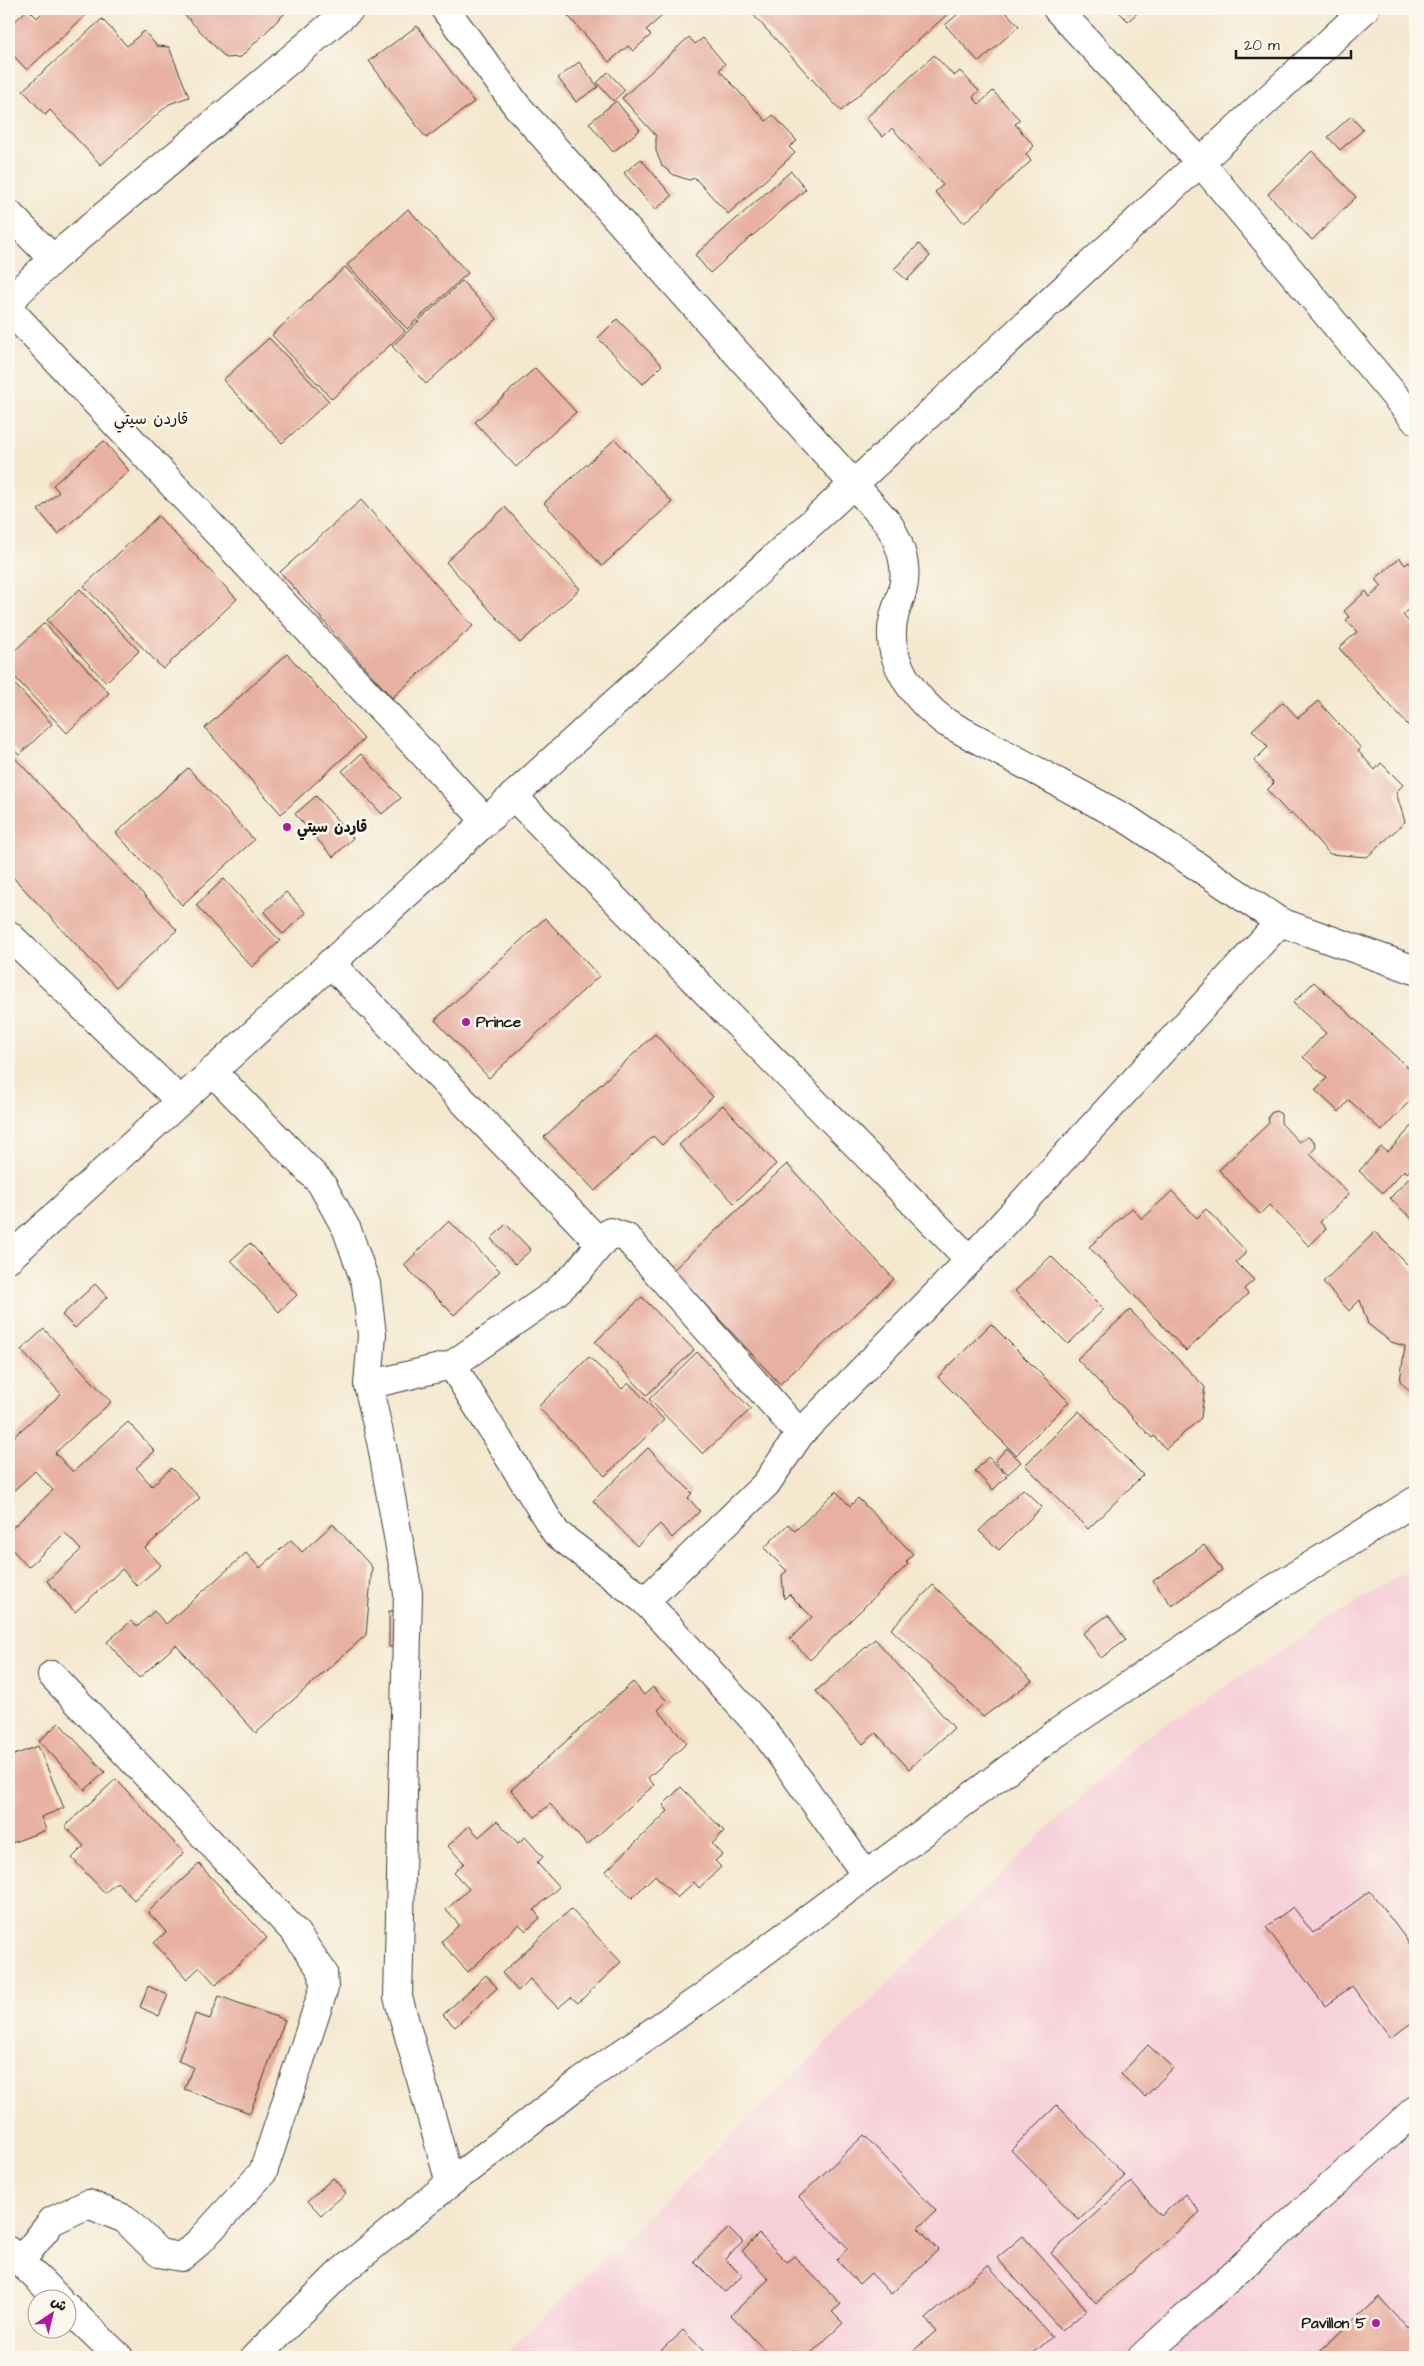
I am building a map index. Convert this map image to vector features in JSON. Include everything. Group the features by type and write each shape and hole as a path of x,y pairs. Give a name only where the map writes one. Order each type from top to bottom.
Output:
{"street":[{"path":"9,301 53,259 350,9"},
{"path":"445,9 517,106 888,523 902,553 905,570 904,587 894,618 893,646 907,681 918,698 931,712 956,728 1130,820 1280,922 1415,970"},
{"path":"1057,9 1200,162 1415,420"},
{"path":"9,1258 854,484 1365,9"},
{"path":"9,214 53,259"},
{"path":"9,309 486,821"},
{"path":"513,796 970,1260"},
{"path":"645,1601 766,1484 800,1434 970,1260 1280,922"},
{"path":"9,935 180,1101"},
{"path":"330,963 600,1243"},
{"path":"212,1072 311,1172 333,1202 359,1259 371,1310 372,1335 368,1385 382,1446 408,1592 398,1997 450,2183"},
{"path":"368,1385 452,1365 554,1294 576,1274 610,1232 627,1238 800,1434"},
{"path":"452,1365 556,1532 645,1601 764,1731 866,1875"},
{"path":"255,2357 341,2272 450,2183 581,2082 717,1987 1055,1734 1272,1590 1415,1501"},
{"path":"47,2288 14,2257 52,2221 88,2204 125,2219 159,2253 181,2257 199,2242 263,2172 324,1988 323,1972 295,1932 52,1675"},
{"path":"1142,2357 1415,2110"},
{"path":"78,2318 119,2357"}],"shaded area":[{"path":"1415,1565 1415,2357 502,2357 1137,1743"}],"building":[{"path":"28,9 37,18 46,9 92,9 27,70 9,51 9,27"},
{"path":"179,9 289,9 241,57 226,58"},
{"path":"562,9 670,9 646,30 651,35 633,51 628,46 609,62"},
{"path":"748,9 953,9 841,111"},
{"path":"964,9 1003,9 1019,26 979,62 945,25"},
{"path":"1116,9 1142,9 1128,21"},
{"path":"102,19 127,46 144,31 157,46 169,47 189,97 169,104 101,165 50,110 45,115 23,90"},
{"path":"417,26 474,102 426,138 369,61"},
{"path":"689,37 695,44 703,38 725,64 719,70 766,121 773,115 797,141 789,147 795,153 728,214 695,178 689,180 674,175 662,166 656,151 656,136 622,98"},
{"path":"934,55 954,76 960,71 979,91 973,97 979,104 993,91 1020,120 1015,124 1034,146 1026,154 1031,161 964,223 935,192 943,185 892,128 883,137 866,118"},
{"path":"579,62 598,87 576,102 558,78"},
{"path":"608,72 625,90 613,101 597,83"},
{"path":"616,101 640,130 613,152 589,123"},
{"path":"1351,116 1363,130 1340,150 1328,137"},
{"path":"1312,151 1356,197 1312,240 1268,194"},
{"path":"641,159 672,196 655,210 624,173"},
{"path":"791,171 806,189 710,273 695,255"},
{"path":"408,209 468,273 407,329 347,265"},
{"path":"919,244 930,256 907,280 894,269"},
{"path":"345,267 405,331 332,399 272,335"},
{"path":"462,281 497,319 426,384 392,346"},
{"path":"617,319 662,365 643,384 598,338"},
{"path":"269,338 329,401 282,443 223,380"},
{"path":"535,368 576,412 516,467 475,422"},
{"path":"615,439 672,502 602,566 544,503"},
{"path":"104,441 129,471 58,534 38,510 59,492 53,485"},
{"path":"361,500 473,626 392,698 280,572"},
{"path":"505,507 580,589 520,643 446,562"},
{"path":"158,516 237,599 163,669 84,586"},
{"path":"1400,558 1405,565 1409,562 1415,570 1415,604 1403,615 1415,629 1415,733 1339,648 1357,632 1346,620 1349,617 1344,611 1366,591 1370,597 1382,586 1375,579"},
{"path":"80,589 139,651 106,682 47,620"},
{"path":"44,623 109,693 67,733 9,671 9,656"},
{"path":"287,654 364,739 281,814 205,728"},
{"path":"9,678 52,724 19,755 9,745"},
{"path":"1318,701 1361,748 1358,751 1375,770 1381,763 1403,785 1396,792 1405,822 1367,857 1330,854 1292,813 1290,815 1267,790 1274,783 1254,761 1268,747 1252,730 1283,702 1298,718"},
{"path":"361,754 401,798 382,814 342,771"},
{"path":"14,757 177,930 116,987 9,873 9,762"},
{"path":"188,768 254,840 182,905 116,833"},
{"path":"316,796 353,838 333,857 295,814"},
{"path":"224,879 280,941 252,967 196,905"},
{"path":"286,892 306,913 283,934 264,912"},
{"path":"545,918 599,976 489,1078 435,1020"},
{"path":"1314,982 1415,1074 1415,1095 1382,1131 1349,1100 1339,1112 1315,1090 1327,1078 1303,1057 1326,1033 1293,1003"},
{"path":"655,1034 713,1097 662,1145 653,1136 595,1191 544,1137"},
{"path":"723,1105 776,1164 734,1203 679,1145"},
{"path":"1276,1111 1281,1114 1281,1123 1299,1142 1308,1137 1314,1141 1316,1147 1310,1154 1349,1194 1320,1222 1326,1229 1309,1246 1269,1205 1260,1214 1219,1170 1269,1123 1268,1118 1271,1113"},
{"path":"1415,1123 1415,1164 1407,1173 1404,1170 1383,1193 1359,1171 1381,1147 1388,1152"},
{"path":"787,1164 894,1279 780,1384 673,1270"},
{"path":"1415,1172 1415,1222 1390,1198"},
{"path":"1172,1191 1197,1218 1206,1209 1247,1252 1236,1262 1254,1280 1244,1289 1248,1294 1186,1351 1089,1247 1132,1208 1142,1219"},
{"path":"449,1221 500,1271 454,1315 404,1265"},
{"path":"506,1224 531,1250 515,1264 491,1239"},
{"path":"1375,1232 1415,1272 1415,1397 1400,1381 1405,1346 1391,1342 1368,1324 1360,1300 1349,1311 1323,1282"},
{"path":"250,1243 297,1295 279,1312 231,1260"},
{"path":"1051,1256 1104,1309 1068,1344 1015,1291"},
{"path":"95,1284 107,1297 75,1328 62,1315"},
{"path":"642,1297 694,1350 647,1395 595,1342"},
{"path":"1130,1310 1205,1387 1201,1418 1166,1449 1154,1436 1152,1438 1077,1359"},
{"path":"991,1324 1069,1402 1016,1455 938,1377"},
{"path":"44,1329 111,1402 55,1453 73,1472 128,1422 155,1451 136,1468 152,1486 171,1468 200,1498 145,1548 161,1565 137,1586 122,1569 75,1612 47,1581 81,1550 65,1533 28,1567 9,1546 9,1531 53,1490 35,1471 9,1495 9,1441 61,1394 21,1350"},
{"path":"697,1352 751,1409 703,1454 649,1399"},
{"path":"589,1357 622,1389 629,1383 664,1420 605,1476 538,1407"},
{"path":"1079,1411 1143,1475 1088,1529 1025,1465"},
{"path":"648,1448 692,1493 688,1498 700,1511 672,1538 660,1524 637,1546 593,1501"},
{"path":"1007,1448 1021,1462 1008,1474 995,1461"},
{"path":"988,1457 1007,1476 993,1490 975,1471"},
{"path":"1023,1489 1042,1507 999,1550 979,1531"},
{"path":"836,1491 850,1506 858,1498 913,1554 906,1562 908,1564 810,1660 790,1639 812,1617 789,1594 784,1599 782,1575 787,1571 764,1548 788,1524 795,1531"},
{"path":"333,1524 372,1567 366,1635 256,1733 176,1645 139,1678 107,1642 131,1621 137,1627 154,1611 166,1624 246,1553 260,1568 291,1540 302,1552"},
{"path":"1204,1545 1222,1570 1172,1606 1153,1581"},
{"path":"933,1585 1032,1681 983,1717 891,1629"},
{"path":"389,1611 404,1611 404,1647 389,1647"},
{"path":"1108,1615 1126,1640 1101,1658 1083,1633"},
{"path":"875,1639 954,1728 909,1769 876,1733 863,1744 816,1691"},
{"path":"633,1682 644,1695 653,1687 667,1701 658,1710 687,1743 648,1778 654,1785 587,1845 550,1804 535,1817 511,1790"},
{"path":"59,1723 105,1772 85,1790 39,1741"},
{"path":"38,1746 64,1808 41,1817 46,1830 9,1844 9,1757"},
{"path":"116,1779 184,1853 134,1900 117,1882 105,1893 72,1858 84,1846 65,1826"},
{"path":"681,1787 724,1831 712,1844 722,1855 715,1861 721,1867 699,1888 694,1882 677,1898 655,1875 632,1898 606,1871 668,1811 663,1805"},
{"path":"497,1821 518,1843 525,1837 543,1857 537,1863 559,1887 534,1910 540,1918 526,1931 519,1924 468,1972 441,1942 459,1925 446,1910 469,1889 454,1873 464,1863 448,1846 469,1826 479,1837"},
{"path":"199,1864 267,1938 216,1985 200,1967 187,1979 154,1943 166,1932 148,1912"},
{"path":"1370,1891 1415,1951 1415,2020 1391,2038 1352,1986 1325,2006 1266,1927 1293,1907 1313,1933"},
{"path":"571,1909 621,1962 578,2003 571,1997 558,2008 530,1979 518,1991 502,1973"},
{"path":"486,1975 497,1988 455,2027 443,2015"},
{"path":"148,1986 168,1995 159,2016 140,2007"},
{"path":"219,1996 285,2020 250,2113 184,2089 193,2067 178,2061 195,2014 210,2019"},
{"path":"1148,2045 1173,2068 1145,2097 1121,2074"},
{"path":"1057,2105 1125,2176 1079,2220 1011,2150"},
{"path":"864,2135 936,2211 918,2228 938,2250 891,2294 871,2273 859,2284 837,2260 848,2248 799,2197"},
{"path":"333,2178 346,2193 321,2215 308,2201"},
{"path":"1131,2182 1161,2216 1185,2194 1200,2212 1096,2303 1051,2253"},
{"path":"729,2228 743,2242 725,2259 742,2276 725,2292 694,2261"},
{"path":"759,2234 787,2262 794,2256 841,2304 832,2312 843,2323 807,2357 800,2357 793,2350 785,2357 771,2357 731,2315 769,2279 742,2251"},
{"path":"1023,2236 1087,2310 1062,2331 997,2258"},
{"path":"988,2265 1052,2337 1029,2357 906,2357 936,2331 926,2319"},
{"name":"Pavillon 5","path":"1379,2297 1407,2327 1415,2319 1415,2357 1313,2357"},
{"path":"683,2330 709,2357 654,2357"}],"place":[{"name":"قاردن سيتي","path":"287,827"},
{"name":"Prince","path":"466,1022"},
{"name":"Pavillon 5","path":"1376,2323"}],"district":[{"name":"قاردن سيتي","path":"151,418"}]}
